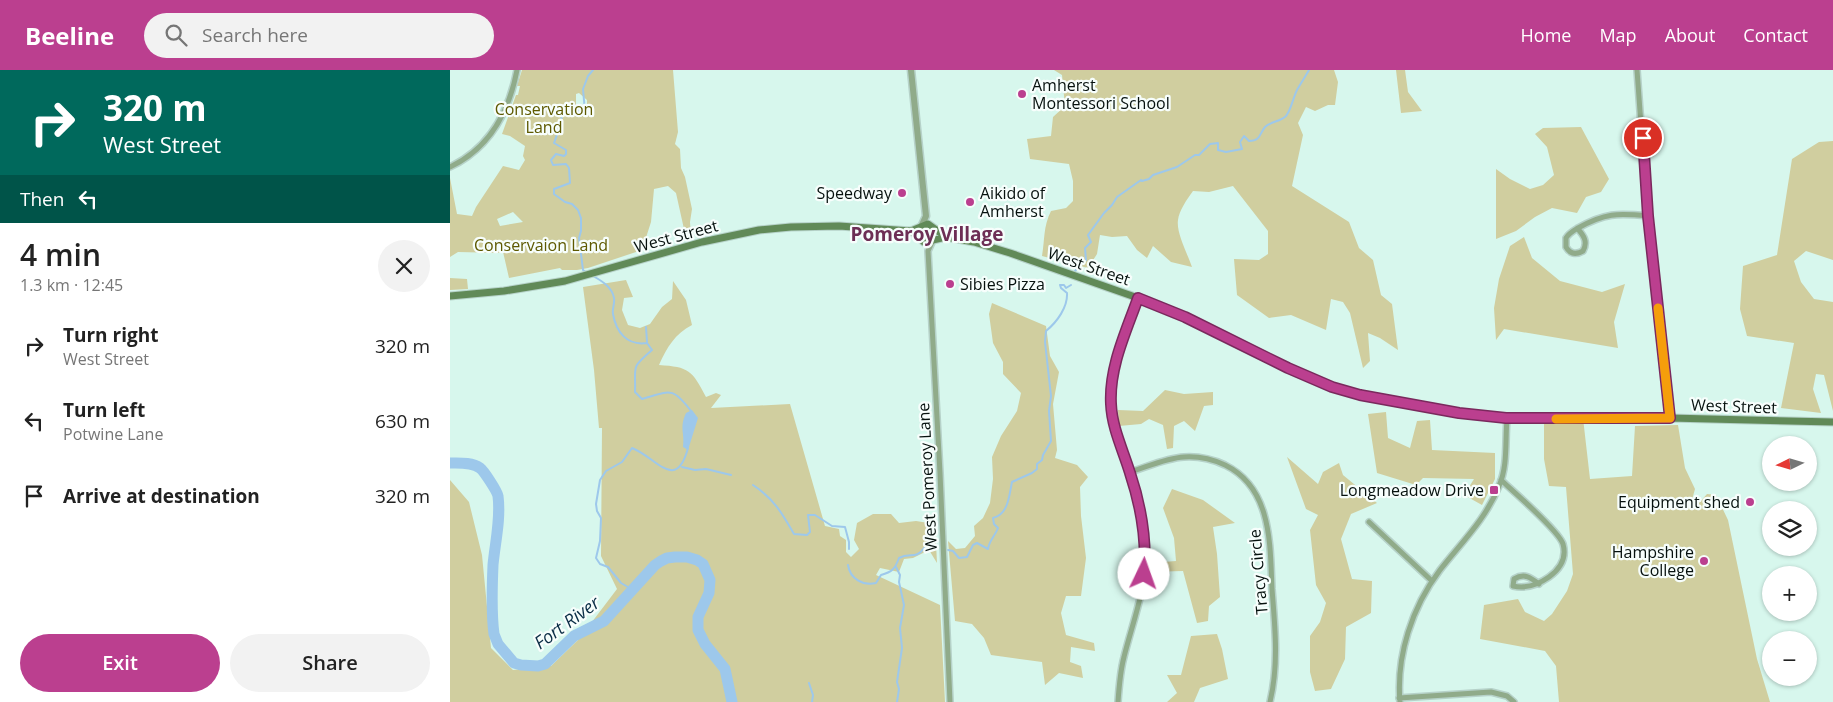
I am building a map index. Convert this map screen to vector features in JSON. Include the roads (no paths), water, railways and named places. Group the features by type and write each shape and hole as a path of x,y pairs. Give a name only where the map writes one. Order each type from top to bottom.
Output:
{"main road":[{"path":"920,239 911,231 928,224 934,227 936,235 933,240"},
{"name":"West Street","path":"450,296 525,288 585,276 702,242 759,230 839,226 911,231"},
{"path":"920,239 918,233 921,226"},
{"name":"West Street","path":"934,227 946,237"},
{"name":"West Street","path":"920,239 927,242 946,237 974,242 1010,253 1138,298 1185,317 1288,368 1332,387 1388,401 1459,413 1506,418 1670,418 1833,422"}],"street":[{"path":"450,166 473,153 495,130 510,99 517,70"},
{"path":"911,70 926,216 934,227"},
{"path":"1637,70 1648,216 1670,418"},
{"path":"1578,229 1586,245 1583,251 1574,254 1567,249 1565,240 1569,234 1590,221 1606,215 1648,216"},
{"path":"921,226 926,216"},
{"name":"West Pomeroy Lane","path":"920,239 928,251"},
{"name":"West Pomeroy Lane","path":"933,240 928,251 950,702"},
{"path":"1118,702 1123,659 1142,590 1145,558 1143,521 1130,472 1114,428 1110,391 1116,361 1138,298"},
{"path":"1506,418 1505,457 1501,480 1486,512 1432,582 1416,610 1406,638 1400,670 1399,700 1492,692 1507,696 1514,702"},
{"name":"Tracy Circle","path":"1130,472 1175,458 1200,457 1215,461 1241,476 1252,486 1264,509 1269,534 1276,653 1275,682 1270,702"},
{"path":"1501,480 1553,530 1563,544 1564,558 1560,567 1539,584"},
{"path":"1369,522 1432,582"}],"water":[{"path":"692,410 698,418 688,450 683,447 683,423 686,413"}],"waterway":[{"path":"587,273 583,270 579,238 581,218 578,210 572,204 565,202 554,194 554,189 570,183 569,168 566,164 553,165 551,160 556,154 564,156 566,154 566,150 554,143 562,115 566,106 574,105 580,113 585,112 583,89 588,76 593,70"},
{"path":"1075,271 1086,260 1085,248 1091,242 1088,235 1117,197 1141,180 1149,179 1153,175 1177,167 1195,155 1199,155 1210,144 1218,143 1218,150 1226,152 1242,149 1240,142 1244,136 1249,141 1256,140 1267,125 1286,116 1297,90 1309,70"},
{"path":"593,276 606,285 613,294 613,314 620,332 628,340 647,343 652,350 637,365 635,392 642,399 665,393 675,394 691,411"},
{"path":"948,550 953,551 959,558 967,557 973,545 977,543 988,549 998,528 994,524 993,518 1002,513 1005,508 1012,482 1037,469 1037,464 1042,460 1051,441 1049,411 1051,396 1045,342 1046,331 1058,319 1066,304 1067,293 1060,285 1064,285 1066,288 1071,285"},
{"path":"646,327 647,342"},
{"path":"633,590 621,583 608,567 600,564 596,558 600,541 601,518 596,504 600,480 606,471 622,462 632,448 657,464 671,470 678,468 688,448"},
{"name":"Fort River","path":"450,463 469,464 480,468 498,496 498,522 493,565 493,626 498,644 514,663 538,666 545,664 574,636 604,621 655,565 667,558 687,557 703,564 710,580 709,593 698,617 698,630 705,644 725,669 732,702"},
{"path":"682,467 695,470 706,469 731,475"},
{"path":"753,485 777,507 794,534 807,535 810,532 808,515 815,515 832,526 845,527 849,549"},
{"path":"848,565 854,578 871,584 876,583 881,575 893,570 899,558 918,554 924,548 936,548"},
{"path":"896,567 900,575 899,582 904,605 900,628 902,648 897,682 899,689 897,702"},
{"path":"809,683 813,695 812,702"}],"place":[{"name":"Amherst Montessori School","path":"1022,94"},
{"name":"Speedway","path":"902,193"},
{"name":"Aikido of Amherst","path":"970,202"},
{"name":"Sibies Pizza","path":"950,284"},
{"name":"Longmeadow Drive","path":"1494,490"},
{"name":"Equipment shed","path":"1750,502"},
{"name":"Hampshire College","path":"1704,561"}],"district":[{"name":"Pomeroy Village","path":"927,234"}],"park label":[{"name":"Conservation Land","path":"544,118"},
{"name":"Conservaion Land","path":"541,245"}]}
